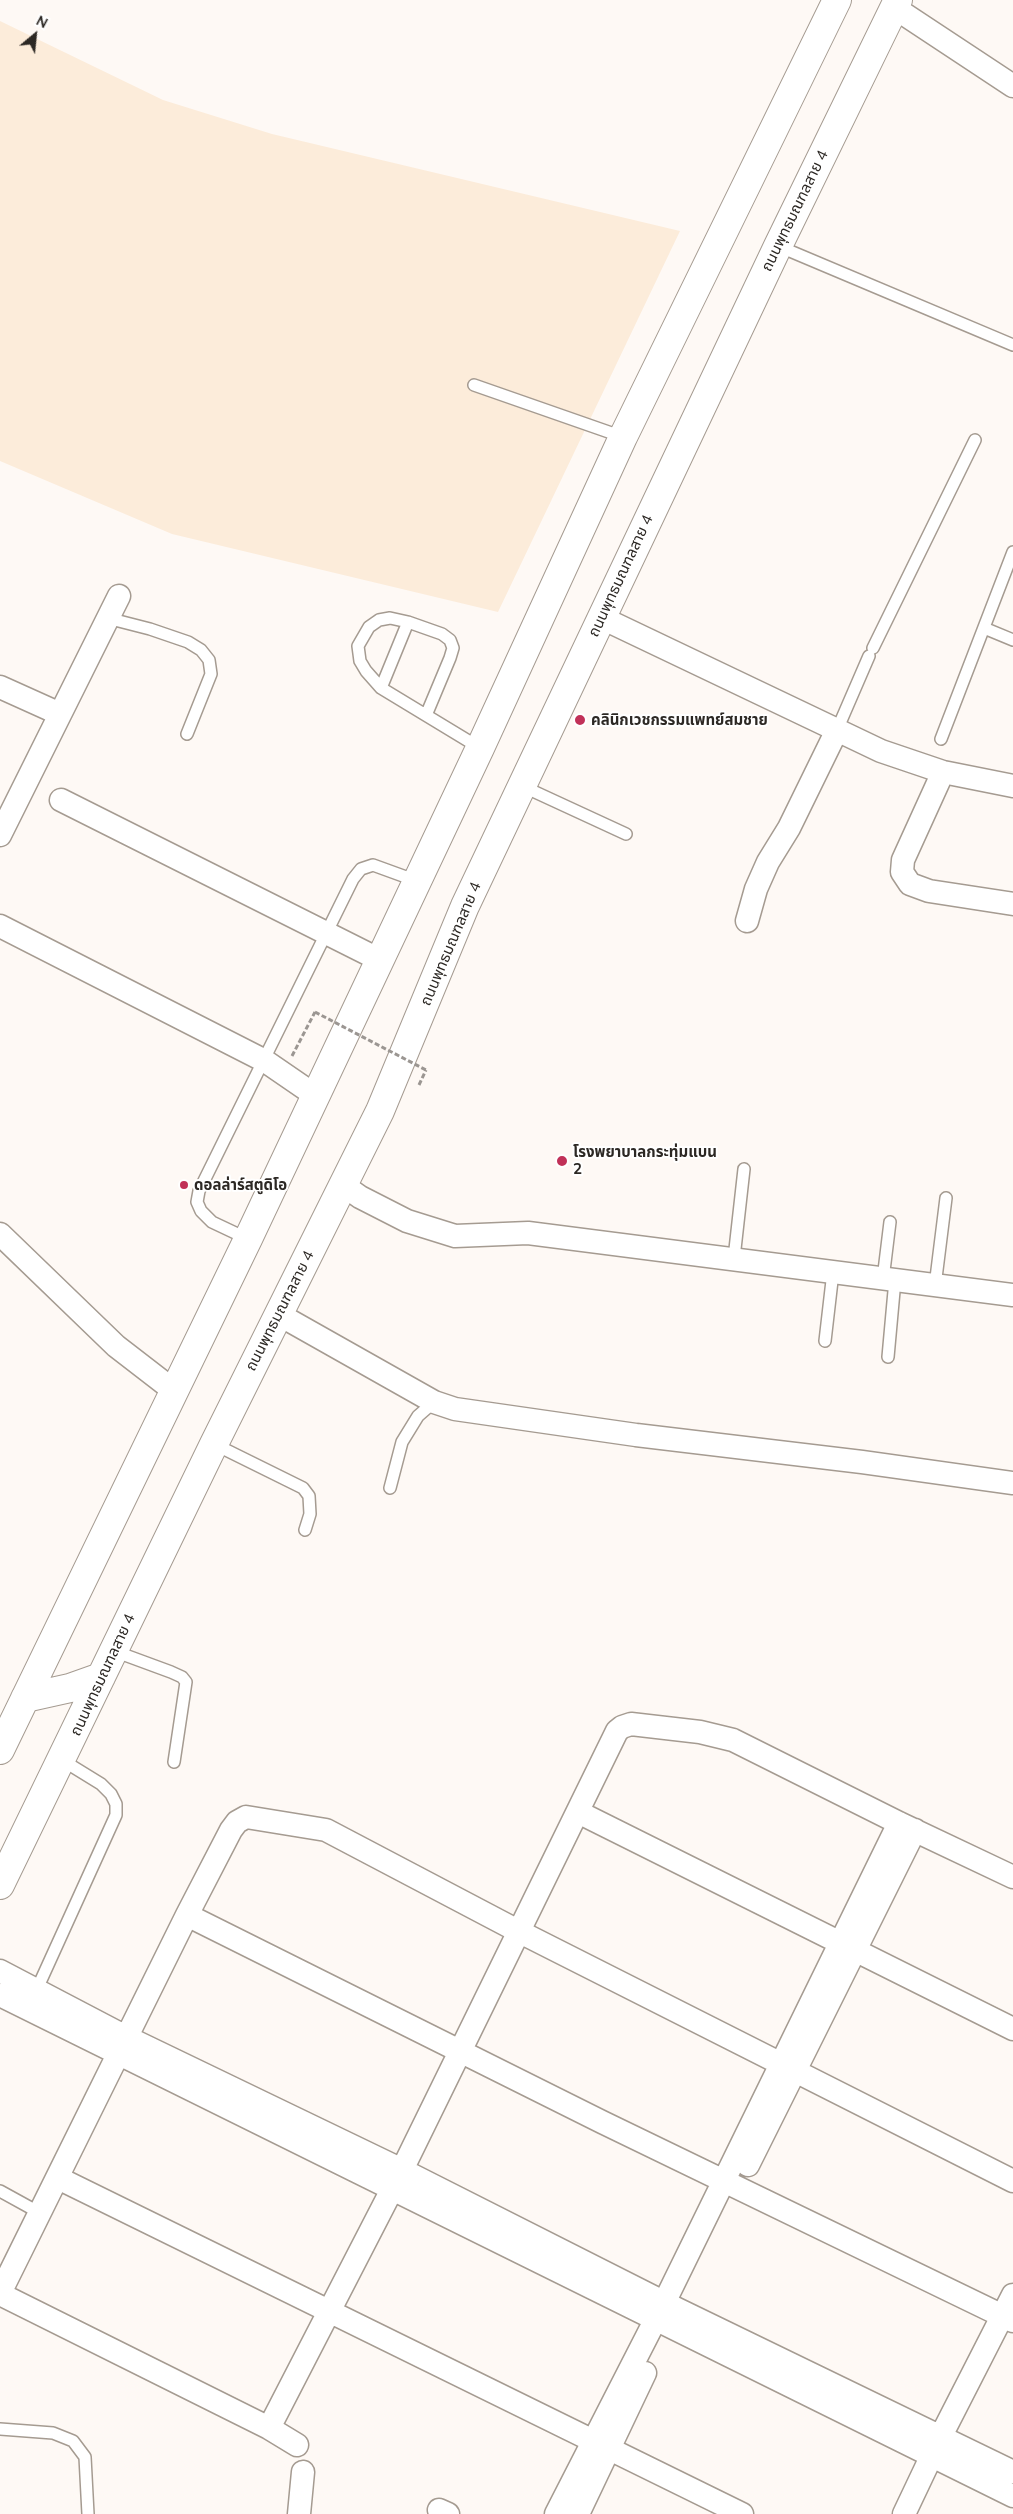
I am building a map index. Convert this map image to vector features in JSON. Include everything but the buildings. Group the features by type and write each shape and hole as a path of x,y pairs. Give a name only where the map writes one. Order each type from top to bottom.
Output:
{"main road":[{"path":"3,1735 25,1698 248,1240 480,748 623,437 837,0"},
{"name":"ถนนพุทธมณฑลสาย 4","path":"0,1886 214,1444 380,1111 465,906 778,246 896,4"},
{"path":"25,1698 70,1688 101,1677"}],"street":[{"path":"896,4 1013,86"},
{"path":"0,835 119,596"},
{"path":"602,618 881,751 943,772 1013,786"},
{"path":"0,687 60,714"},
{"path":"746,921 756,889 768,862 789,828 837,730"},
{"path":"943,772 903,860 902,872 910,884 929,891 1013,904"},
{"path":"61,800 380,960"},
{"path":"0,926 273,1068 316,1096"},
{"path":"343,1185 360,1197 407,1221 455,1236 528,1233 1013,1295"},
{"path":"0,1234 116,1346 174,1390"},
{"path":"278,1314 434,1402 455,1409 636,1436 852,1461 1013,1483"},
{"path":"269,2428 397,2179 617,1731 631,1724 716,1734 734,1740 907,1827 1013,1877"},
{"path":"578,1812 1013,2029"},
{"path":"297,2445 269,2428 0,2294 187,1915 237,1822 246,1818 262,1818 326,1830 518,1931 1013,2181"},
{"path":"556,2514 601,2444 907,1827"},
{"path":"187,1915 1008,2318"},
{"path":"0,1971 37,1989 122,2046"},
{"path":"0,1995 122,2046 397,2179 666,2314 936,2446 1013,2496"},
{"path":"58,2178 742,2514"},
{"path":"904,2514 936,2446 1008,2318 1013,2295"},
{"path":"578,2514 601,2444"},
{"path":"936,2446 1013,2472"},
{"path":"299,2514 303,2472"}],"lane":[{"path":"778,246 1013,345"},
{"path":"474,384 623,437"},
{"path":"837,730 871,652 975,440"},
{"path":"941,739 1013,552"},
{"path":"107,618 150,629 188,642 201,650 209,660 211,674 186,734"},
{"path":"427,713 453,648 450,640 442,634 408,622 390,618 379,620 369,627 358,646 360,661 382,688 427,713 480,748"},
{"path":"382,688 408,622"},
{"path":"984,628 1013,640"},
{"path":"522,786 626,834"},
{"path":"248,1240 212,1222 201,1211 197,1202 199,1191 273,1068 327,934 353,879 361,869 372,865 417,881"},
{"path":"734,1258 744,1169"},
{"path":"935,1286 946,1198"},
{"path":"888,1358 890,1222"},
{"path":"825,1341 833,1272"},
{"path":"390,1488 402,1442 418,1416 434,1402"},
{"path":"214,1444 303,1488 308,1496 310,1514 305,1530"},
{"path":"114,1651 171,1672 182,1677 186,1682 174,1762"},
{"path":"37,1989 116,1815 116,1804 106,1789 62,1760"},
{"path":"0,2191 40,2213"},
{"path":"0,2429 53,2433 73,2441 85,2457 88,2514"}],"path":[{"path":"273,1068 315,1012 426,1070"}],"shaded area":[{"path":"0,21 163,100 272,134 680,231 498,612 172,534 0,461"}],"place":[{"name":"คลินิกเวชกรรมแพทย์สมชาย","path":"580,720"},
{"name":"โรงพยาบาลกระทุ่มแบน 2","path":"562,1161"},
{"name":"ดอลล่าร์สตูดิโอ","path":"184,1185"}]}
